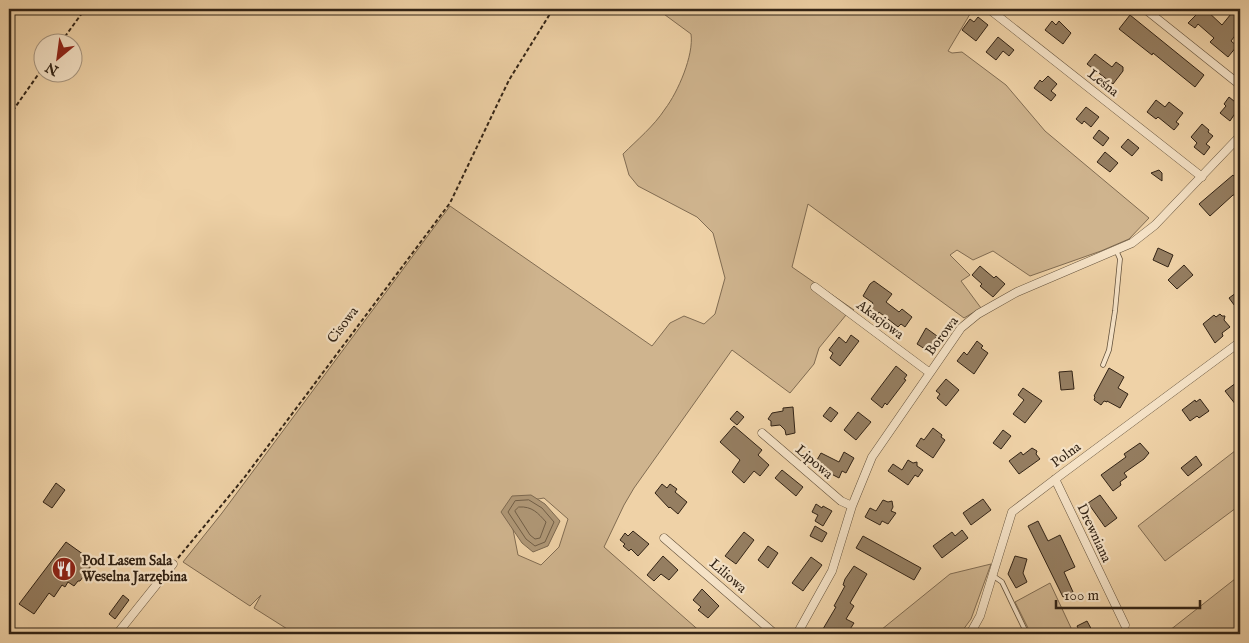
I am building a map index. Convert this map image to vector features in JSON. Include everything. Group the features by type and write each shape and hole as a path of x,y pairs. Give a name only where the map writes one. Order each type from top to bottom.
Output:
{"street":[{"name":"Leśna","path":"989,9 1202,177"},
{"path":"1145,9 1240,85"},
{"name":"Borowa","path":"797,634 832,571 852,506 877,449 961,328 978,314 1017,292 1132,243 1155,225 1240,136"},
{"name":"Akacjowa","path":"815,287 930,372"},
{"name":"Polna","path":"970,634 980,616 1012,512 1240,342"},
{"name":"Lipowa","path":"762,433 841,501 852,506"},
{"name":"Drewniana","path":"1055,479 1125,625"},
{"name":"Liliowa","path":"664,538 775,634"},
{"path":"117,634 173,564"}],"lane":[{"path":"1103,365 1109,350 1115,311 1120,259 1116,250"},
{"path":"992,575 1002,582 1027,634"}],"path":[{"path":"68,32 85,9"},
{"name":"Cisowa","path":"173,564 244,478 450,203 509,80 553,9"},
{"path":"9,116 33,82"}],"shaded area":[{"path":"657,9 973,9 948,51 952,53 962,52 1006,85 1045,131 1149,218 1129,239 1030,276 993,251 973,260 957,250 950,255 970,275 961,281 981,308 964,318 808,204 792,267 854,310 846,315 819,348 814,364 790,393 732,350 634,488 604,547 703,634 290,634 292,632 254,608 261,595 250,606 183,562 222,513 450,206 652,346 670,323 684,316 704,324 715,314 725,278 713,233 697,217 638,186 629,175 623,154 656,121 670,102 688,62 691,34","holes":["544,498 568,519 559,547 541,565 518,555 508,504"]},
{"path":"1240,447 1240,505 1165,561 1138,526"},
{"path":"991,564 971,619 960,634 876,634 950,574"},
{"path":"1240,575 1240,634 1165,634"},
{"path":"1050,583 1072,630 1063,634 1031,634 1015,602"}],"water":[{"path":"531,495 545,504 560,521 548,546 533,552 522,543 501,512 512,496"}],"building":[{"path":"1202,9 1205,9 1222,25 1235,9 1240,13 1240,29 1231,41 1237,46 1228,57 1210,42 1214,38 1198,24 1195,28 1188,23"},
{"path":"1130,15 1204,75 1195,87 1153,53 1152,55 1119,29"},
{"path":"978,17 988,25 976,41 962,30 970,19 974,22"},
{"path":"1052,21 1056,25 1059,21 1071,33 1063,44 1045,30"},
{"path":"998,37 1014,50 1009,56 1003,51 996,60 986,52"},
{"path":"1095,54 1112,67 1116,62 1123,67 1123,71 1113,84 1087,64"},
{"path":"1048,76 1057,84 1051,91 1056,95 1051,101 1034,88 1040,80 1042,82"},
{"path":"1229,97 1240,106 1230,121 1220,113 1226,106 1224,104"},
{"path":"1156,100 1165,107 1169,102 1183,113 1176,122 1179,124 1174,130 1158,117 1156,119 1147,112"},
{"path":"1086,107 1099,117 1091,127 1084,121 1082,124 1076,119"},
{"path":"1202,124 1213,136 1206,144 1210,147 1204,155 1194,147 1197,143 1191,137"},
{"path":"1099,130 1109,138 1103,146 1093,138"},
{"path":"1128,139 1139,148 1132,156 1121,147"},
{"path":"1105,152 1118,163 1110,172 1097,162"},
{"path":"1159,170 1162,173 1162,181 1151,173"},
{"path":"1233,175 1240,183 1238,195 1233,195 1210,216 1199,204"},
{"path":"1158,248 1173,255 1168,267 1153,260"},
{"path":"1184,265 1193,275 1177,289 1168,280"},
{"path":"980,266 994,278 996,276 1005,284 993,297 980,286 982,284 972,275"},
{"path":"874,281 892,294 886,302 899,312 902,309 912,317 905,327 901,324 898,327 879,312 875,318 867,313 873,303 863,296"},
{"path":"1240,290 1240,313 1229,298"},
{"path":"1220,314 1225,316 1224,320 1230,327 1222,333 1223,336 1215,343 1203,324 1214,315 1216,317"},
{"path":"926,328 937,336 929,347 927,346 925,349 917,344"},
{"path":"851,335 859,341 840,366 830,358 833,353 829,350 839,337 846,343"},
{"path":"977,341 983,346 981,348 988,353 974,374 957,361 964,352 967,355"},
{"path":"896,366 907,375 904,379 906,380 887,405 885,403 882,408 871,399"},
{"path":"1109,368 1124,377 1118,388 1128,394 1120,408 1107,401 1104,401 1101,405 1094,400 1094,396"},
{"path":"1072,371 1074,389 1061,390 1059,372"},
{"path":"946,379 959,390 946,406 937,398 940,394 936,391"},
{"path":"1240,380 1240,402 1236,405 1225,391"},
{"path":"1023,388 1042,401 1025,423 1013,414 1024,400 1018,395"},
{"path":"1200,399 1209,411 1199,418 1197,416 1190,421 1182,410 1195,400 1196,402"},
{"path":"793,407 795,433 786,435 785,430 780,425 771,426 771,421 768,419 772,413 783,411 783,408"},
{"path":"830,407 838,413 831,422 823,416"},
{"path":"737,411 744,417 737,425 730,419"},
{"path":"858,412 871,422 856,440 844,430"},
{"path":"734,426 762,450 758,455 769,465 760,476 754,471 744,483 732,472 740,460 720,442"},
{"path":"933,428 945,440 933,458 916,446 921,438 924,440"},
{"path":"1003,430 1011,436 1001,449 993,443"},
{"path":"1140,443 1149,453 1144,459 1124,473 1127,477 1113,491 1101,475 1126,457 1124,454"},
{"path":"1032,448 1037,451 1036,454 1040,459 1019,474 1009,461 1021,452 1023,455"},
{"path":"844,452 854,458 846,473 842,471 839,478 814,465 821,453 839,462"},
{"path":"1196,456 1202,465 1188,476 1181,468"},
{"path":"908,460 913,463 917,462 917,466 923,470 918,477 915,475 908,485 888,471 893,464 902,470"},
{"path":"782,470 803,487 796,496 775,478"},
{"path":"56,483 65,490 52,508 43,502"},
{"path":"662,484 667,488 670,484 677,489 675,492 687,502 678,514 669,508 655,493"},
{"path":"1100,495 1117,518 1105,527 1088,503"},
{"path":"983,499 991,510 971,525 963,513"},
{"path":"883,500 892,501 893,507 891,511 896,513 888,524 882,521 880,525 865,517 870,508 876,511"},
{"path":"816,504 832,511 823,526 815,521 818,515 812,512"},
{"path":"1038,521 1048,541 1060,535 1075,567 1064,572 1073,592 1063,597 1028,526"},
{"path":"815,526 827,533 822,542 810,536"},
{"path":"962,530 968,538 942,558 933,546 952,532 955,536"},
{"path":"633,531 649,544 638,556 631,549 629,551 623,546 625,544 620,540 625,533 628,536"},
{"path":"744,532 754,540 736,564 725,556"},
{"path":"863,536 921,568 914,580 856,548"},
{"name":"Pod Lasem Sala Weselna Jarzębina","path":"66,542 94,562 74,586 68,582 65,587 62,585 54,597 49,593 34,614 19,604"},
{"path":"768,546 778,553 768,568 758,560"},
{"path":"663,556 678,570 669,580 661,574 654,581 647,575"},
{"path":"1015,556 1027,559 1023,573 1027,582 1016,588 1008,574"},
{"path":"811,557 822,565 803,591 792,583"},
{"path":"854,566 867,574 850,603 854,606 846,619 854,623 847,634 820,634 836,607 834,606 845,586 843,585 845,579"},
{"path":"702,589 719,606 708,618 698,610 701,607 693,600"},
{"path":"123,595 129,600 115,619 109,614"},
{"path":"1087,621 1094,634 1081,634 1077,626"}],"place":[{"name":"Pod Lasem Sala Weselna Jarzębina","path":"64,569"}]}
